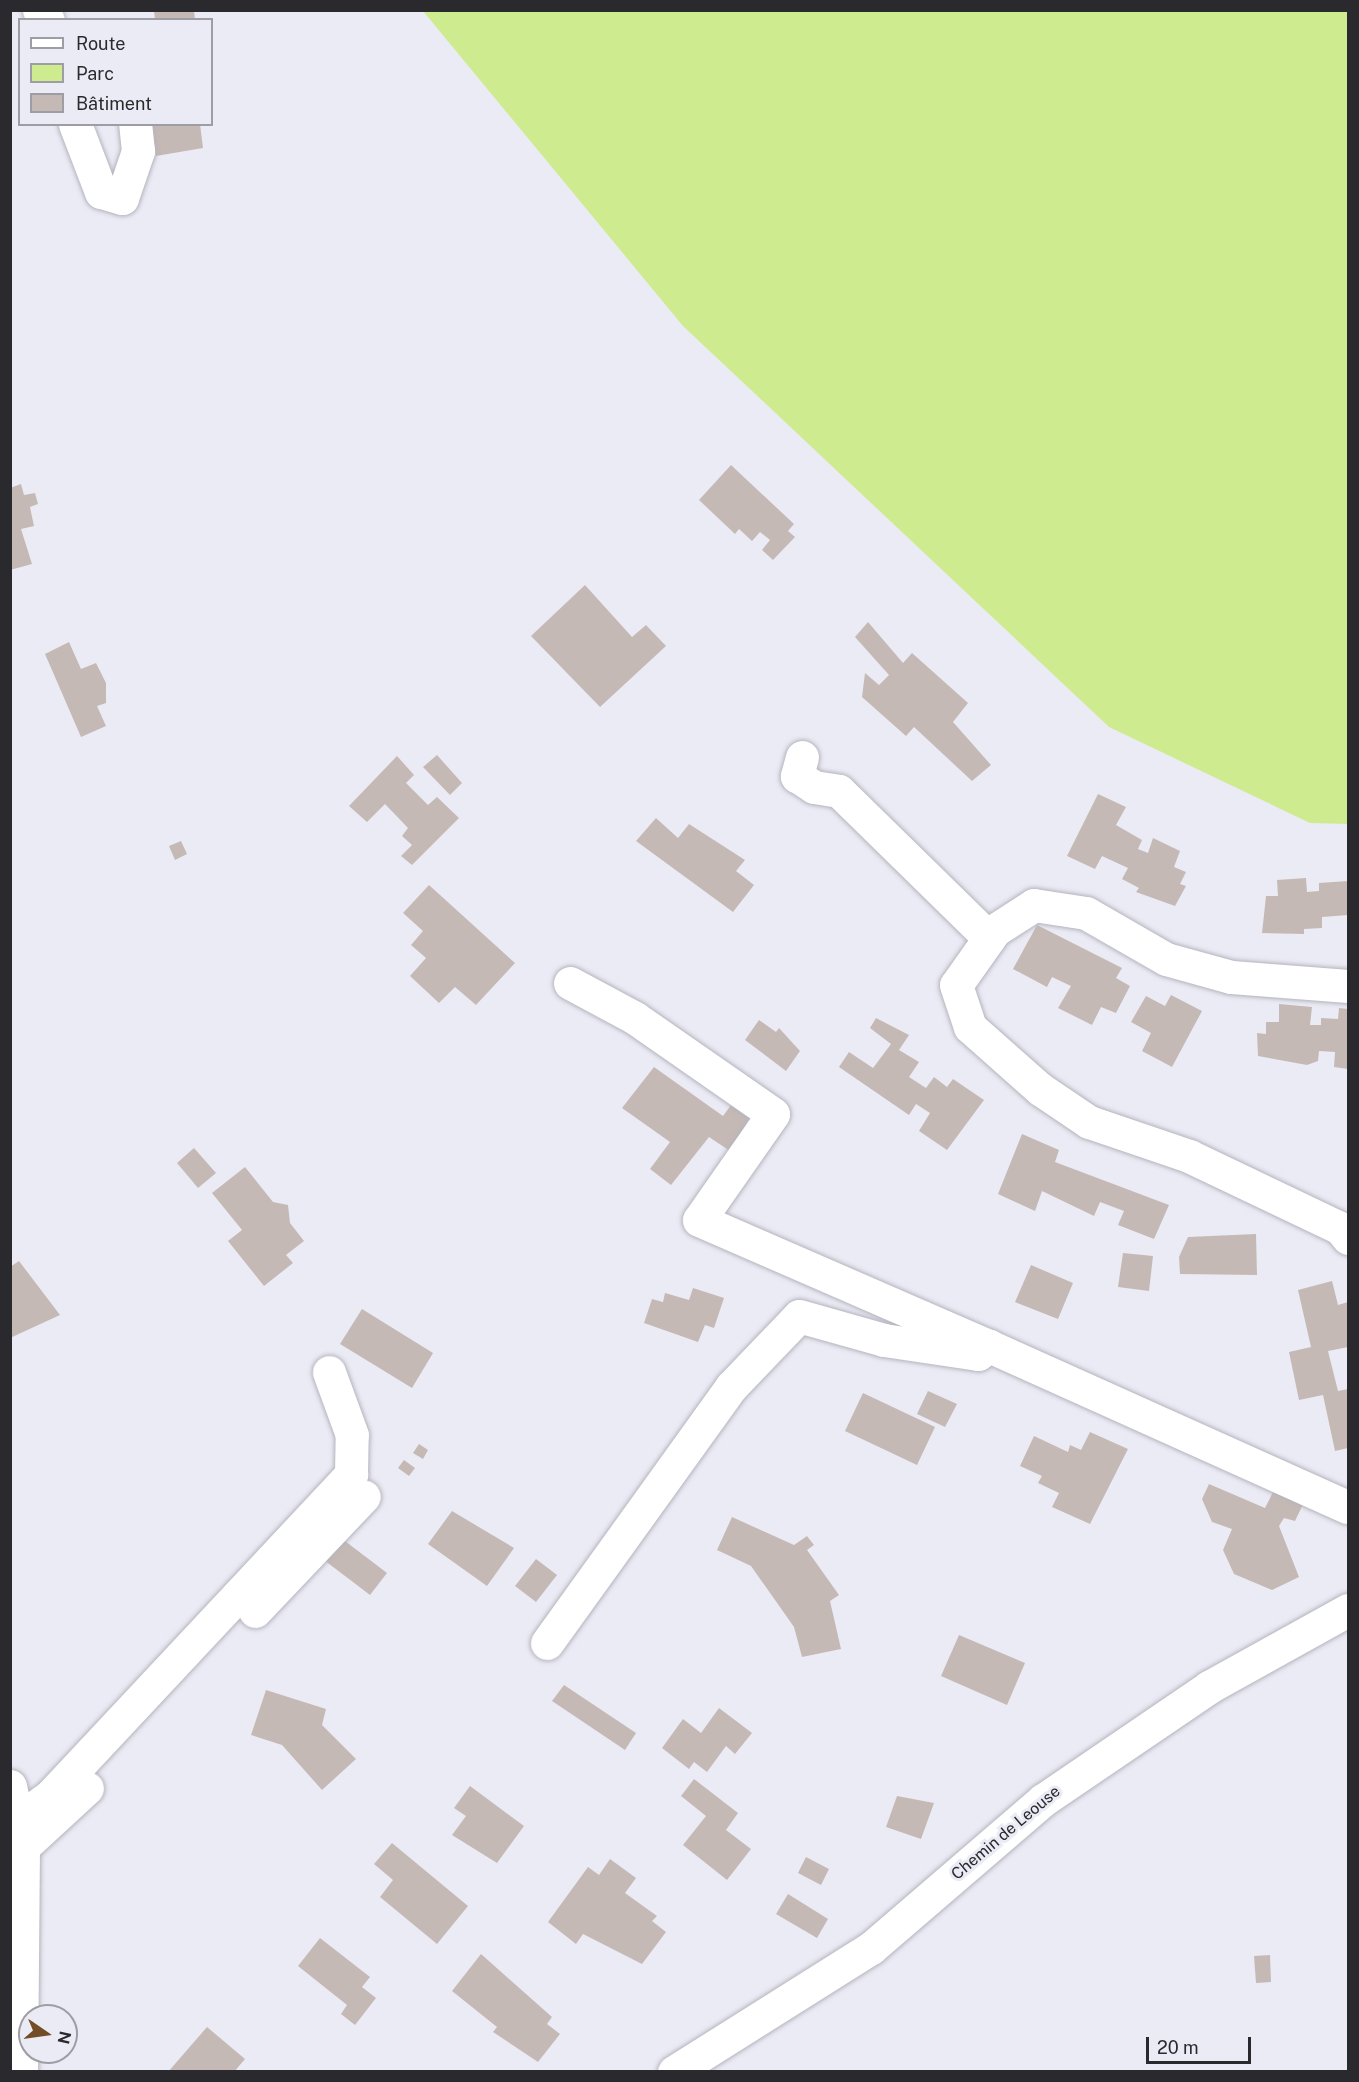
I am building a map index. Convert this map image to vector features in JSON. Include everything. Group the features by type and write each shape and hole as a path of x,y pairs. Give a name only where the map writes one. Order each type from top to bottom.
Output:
{"street":[{"path":"76,126 101,192 122,198 138,150 135,126"},
{"path":"802,757 797,776 814,787 839,792 989,938"},
{"path":"1348,986 1231,977 1167,959 1086,913 1034,904 989,938 956,985 970,1027 1040,1089 1089,1122 1189,1156 1341,1228 1348,1238"},
{"path":"570,983 635,1018 772,1114 699,1220 989,1346 1348,1507"},
{"path":"547,1643 730,1387 799,1316 884,1340 978,1354 989,1346"},
{"path":"20,1833 50,1796 351,1474 352,1435 329,1372"},
{"path":"20,1833 46,1831 364,1496"},
{"name":"Chemin de Leouse","path":"674,2072 871,1948 1043,1800 1209,1688 1348,1610"},
{"path":"10,1786 20,1833 21,2072"}],"green space":[{"path":"423,11 1348,11 1348,824 1310,823 1109,727 683,326"}],"building":[{"path":"154,10 194,10 195,18 155,18"},
{"path":"151,126 200,126 203,148 156,156"},
{"path":"731,465 794,524 788,531 795,537 773,560 762,550 770,540 760,532 752,541 739,529 735,534 699,500"},
{"path":"21,484 24,495 35,493 38,504 30,507 34,526 21,529 32,564 10,570 10,488"},
{"path":"585,585 632,637 646,625 666,646 600,707 531,636"},
{"path":"868,622 903,663 912,653 968,703 953,722 991,765 972,781 914,727 906,736 862,697 865,673 879,685 889,675 855,637"},
{"path":"69,642 81,669 96,663 106,683 106,703 97,706 106,726 81,737 45,654"},
{"path":"437,755 462,783 450,795 423,767"},
{"path":"397,756 414,775 406,783 428,805 437,797 459,818 412,865 401,856 412,845 402,836 408,828 385,804 367,822 349,806"},
{"path":"1098,794 1126,807 1116,825 1142,840 1138,849 1148,853 1153,838 1180,851 1174,867 1186,872 1180,884 1186,886 1175,906 1136,892 1139,888 1122,879 1128,868 1102,856 1095,869 1067,856"},
{"path":"656,818 678,838 689,824 745,860 736,871 754,885 733,912 636,841"},
{"path":"181,841 187,854 175,860 169,846"},
{"path":"1306,878 1307,892 1319,891 1319,883 1348,881 1348,915 1322,917 1322,928 1304,929 1304,934 1262,933 1266,896 1278,896 1277,880"},
{"path":"429,885 515,963 476,1005 455,987 439,1003 410,976 426,958 411,945 423,931 403,913"},
{"path":"1037,925 1122,968 1116,978 1130,986 1116,1013 1101,1007 1092,1025 1058,1008 1071,986 1052,977 1047,987 1013,969"},
{"path":"1171,995 1202,1011 1172,1067 1142,1051 1151,1033 1131,1022 1146,996 1165,1006"},
{"path":"1279,1004 1312,1007 1310,1025 1321,1025 1321,1018 1338,1019 1339,1008 1348,1009 1348,1069 1334,1067 1335,1052 1319,1051 1318,1061 1307,1065 1258,1056 1257,1033 1266,1034 1266,1022 1279,1022"},
{"path":"876,1018 909,1035 899,1050 919,1062 909,1077 926,1088 934,1077 947,1087 953,1079 984,1100 947,1150 919,1131 930,1113 916,1104 909,1115 839,1067 849,1052 873,1068 891,1044 870,1028"},
{"path":"759,1020 776,1032 779,1028 800,1051 786,1071 745,1040"},
{"path":"654,1067 723,1116 731,1105 749,1118 733,1153 709,1137 671,1185 650,1169 670,1142 622,1108"},
{"path":"1022,1134 1059,1150 1055,1162 1169,1205 1154,1239 1118,1225 1124,1211 1100,1202 1094,1216 1042,1191 1035,1211 998,1194"},
{"path":"194,1148 216,1173 198,1188 177,1163"},
{"path":"245,1167 273,1202 288,1205 290,1223 304,1241 286,1255 293,1263 264,1286 228,1241 242,1230 212,1193"},
{"path":"1256,1234 1257,1275 1180,1274 1179,1257 1188,1237"},
{"path":"1123,1253 1153,1256 1149,1291 1118,1287"},
{"path":"19,1261 60,1315 10,1338 10,1267"},
{"path":"1031,1265 1073,1283 1058,1319 1015,1302"},
{"path":"1332,1281 1338,1305 1348,1302 1348,1347 1328,1351 1338,1391 1348,1389 1348,1448 1335,1451 1323,1395 1299,1400 1289,1352 1311,1347 1298,1290"},
{"path":"693,1288 724,1298 714,1328 705,1325 698,1342 644,1323 652,1299 663,1302 665,1293 689,1300"},
{"path":"362,1309 433,1353 412,1388 340,1344"},
{"path":"928,1391 957,1404 945,1427 917,1414"},
{"path":"863,1393 935,1427 917,1465 845,1431"},
{"path":"1090,1432 1128,1449 1090,1524 1052,1507 1059,1493 1038,1483 1042,1476 1020,1466 1034,1436 1068,1452 1070,1445 1081,1450"},
{"path":"419,1444 428,1450 423,1459 413,1453"},
{"path":"404,1460 415,1468 409,1476 398,1468"},
{"path":"1278,1482 1307,1496 1295,1521 1284,1518 1279,1526 1299,1577 1272,1590 1234,1574 1223,1550 1232,1529 1212,1522 1202,1499 1209,1484 1265,1508"},
{"path":"452,1511 514,1548 487,1586 428,1544"},
{"path":"732,1517 794,1545 807,1536 814,1545 807,1550 839,1595 830,1601 841,1649 802,1657 794,1627 751,1566 717,1550"},
{"path":"341,1538 387,1573 370,1595 324,1560"},
{"path":"536,1559 557,1575 536,1602 515,1586"},
{"path":"959,1635 1025,1663 1007,1705 941,1676"},
{"path":"564,1685 636,1733 625,1750 552,1701"},
{"path":"266,1690 326,1709 322,1725 356,1759 322,1790 282,1745 251,1735"},
{"path":"719,1708 752,1733 735,1754 726,1746 707,1772 694,1762 689,1769 662,1748 683,1719 701,1733"},
{"path":"694,1779 738,1813 726,1830 751,1849 727,1880 683,1845 706,1816 681,1796"},
{"path":"470,1786 524,1826 497,1863 452,1835 466,1816 454,1808"},
{"path":"897,1796 934,1803 921,1839 886,1827"},
{"path":"392,1843 468,1906 437,1944 380,1897 393,1880 374,1864"},
{"path":"806,1857 829,1869 821,1885 798,1873"},
{"path":"610,1859 636,1878 625,1893 657,1916 652,1921 666,1932 642,1964 583,1934 576,1944 548,1922 588,1867 599,1875"},
{"path":"788,1894 828,1919 817,1938 776,1914"},
{"path":"320,1938 370,1977 362,1987 376,1998 355,2025 341,2014 347,2005 298,1966"},
{"path":"481,1954 552,2017 547,2024 560,2034 538,2062 493,2032 497,2027 452,1991"},
{"path":"1270,1955 1271,1982 1256,1983 1254,1956"},
{"path":"207,2027 245,2059 234,2072 168,2072"}]}
